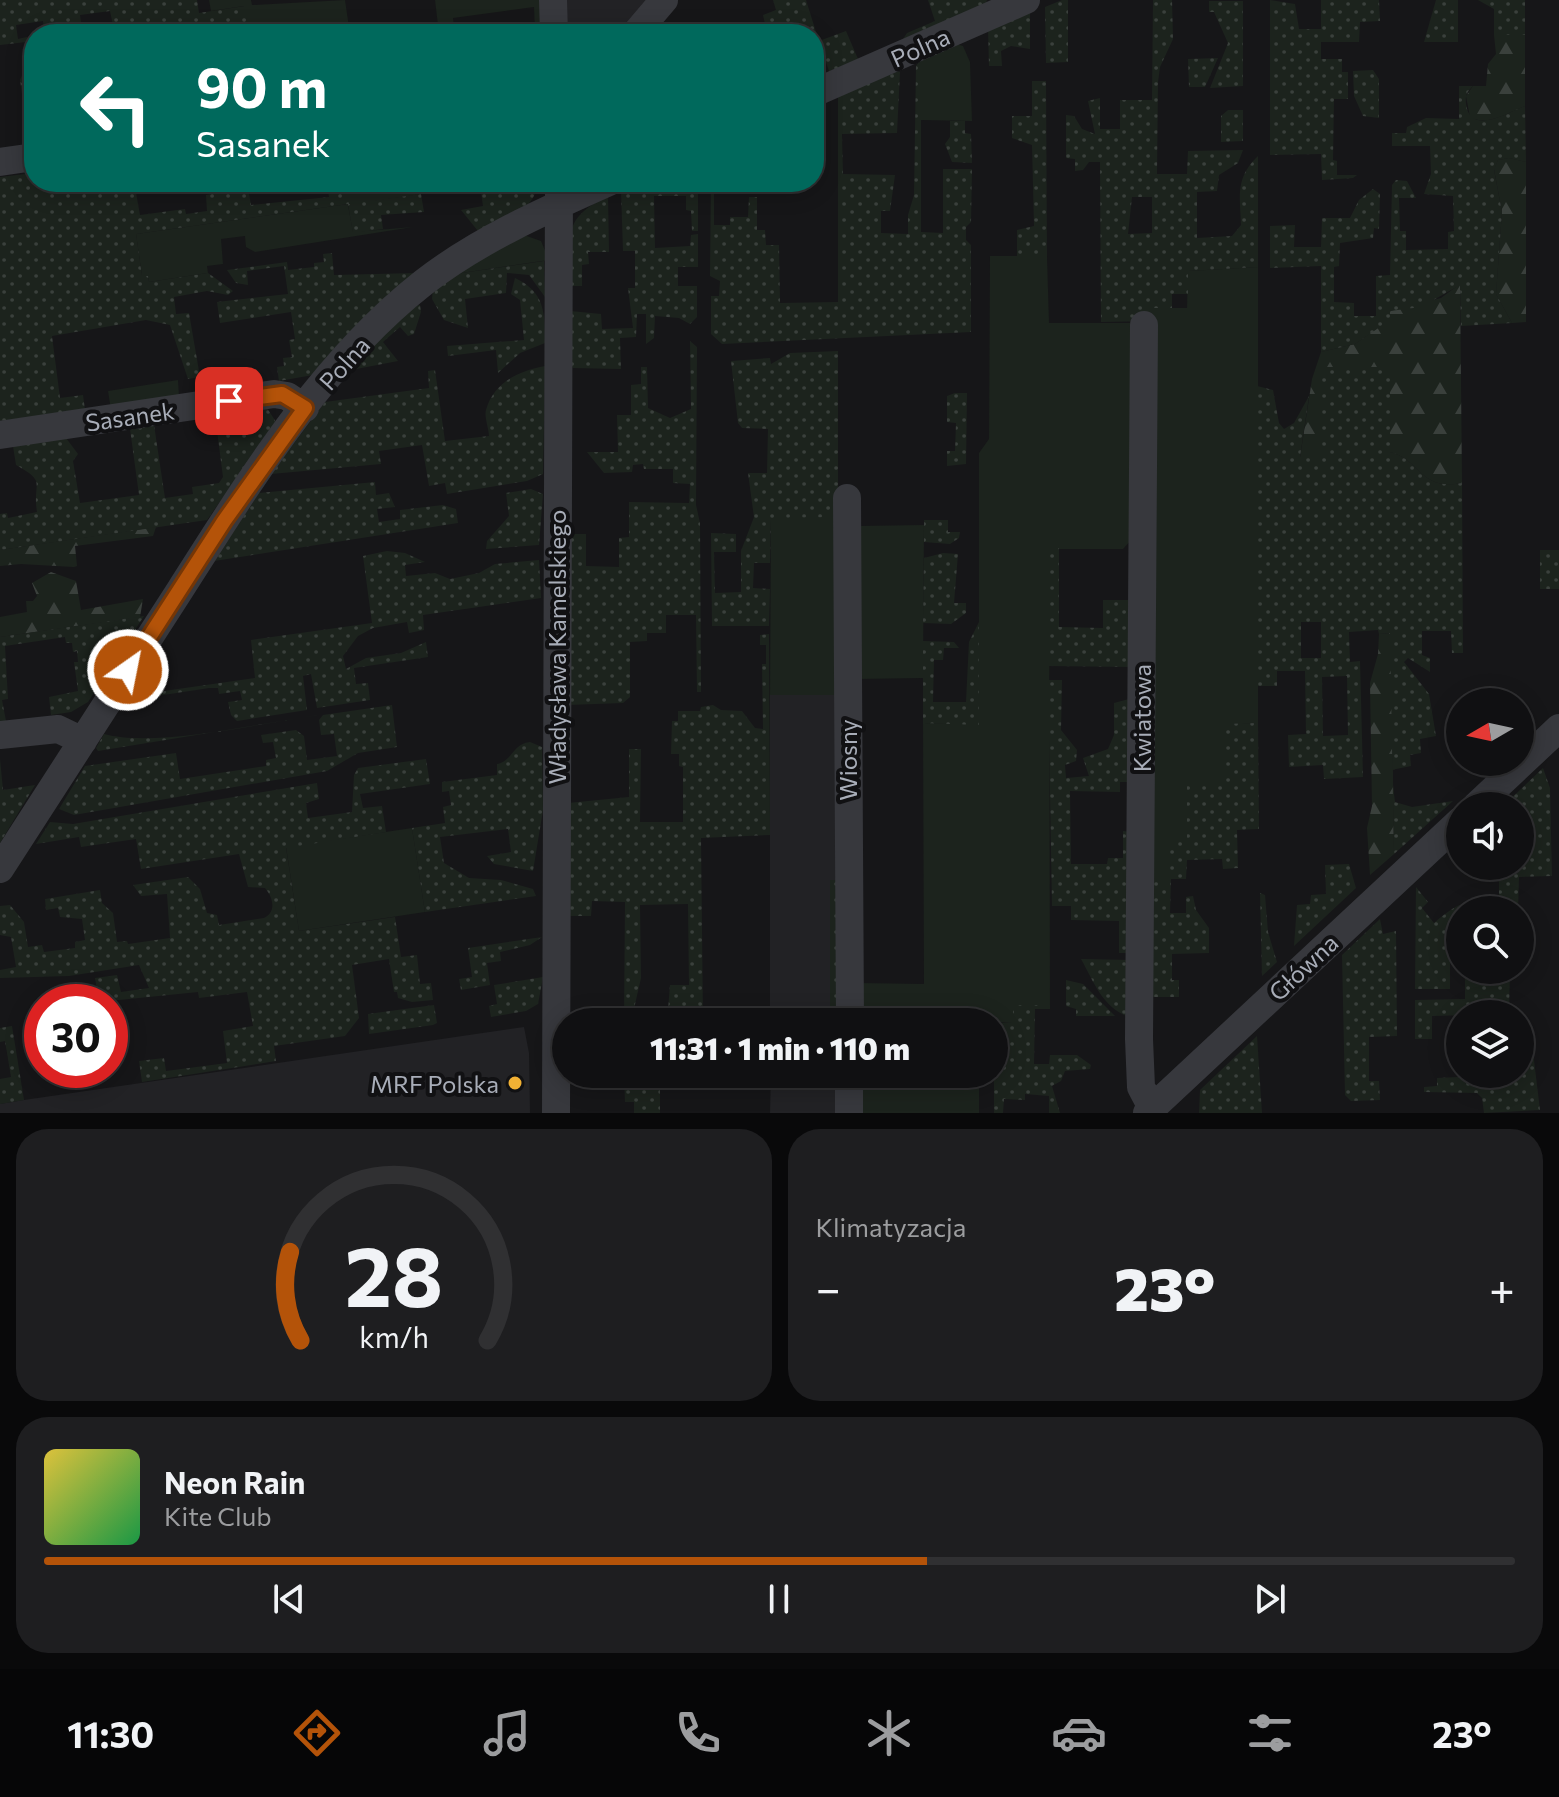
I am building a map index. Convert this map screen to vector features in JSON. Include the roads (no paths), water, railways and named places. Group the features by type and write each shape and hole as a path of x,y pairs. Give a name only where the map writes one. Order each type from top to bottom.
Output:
{"street":[{"path":"553,0 554,24"},
{"path":"644,24 664,0"},
{"name":"Polna","path":"824,89 1026,0"},
{"path":"0,162 24,158"},
{"name":"Polna","path":"0,869 224,521 305,408 357,346 422,284 509,230 559,193"},
{"name":"Władysława Kamelskiego","path":"556,1113 559,193"},
{"name":"Kwiatowa","path":"1144,325 1139,1039 1141,1087 1149,1110"},
{"name":"Sasanek","path":"0,435 274,394 287,396 305,408"},
{"name":"Wiosny","path":"847,498 850,1008"},
{"path":"1491,792 1559,728"},
{"path":"0,735 58,729 83,741"},
{"name":"Główna","path":"1149,1110 1446,834"},
{"path":"849,1088 849,1113"}],"place":[{"name":"MRF Polska","path":"515,1083"}]}
